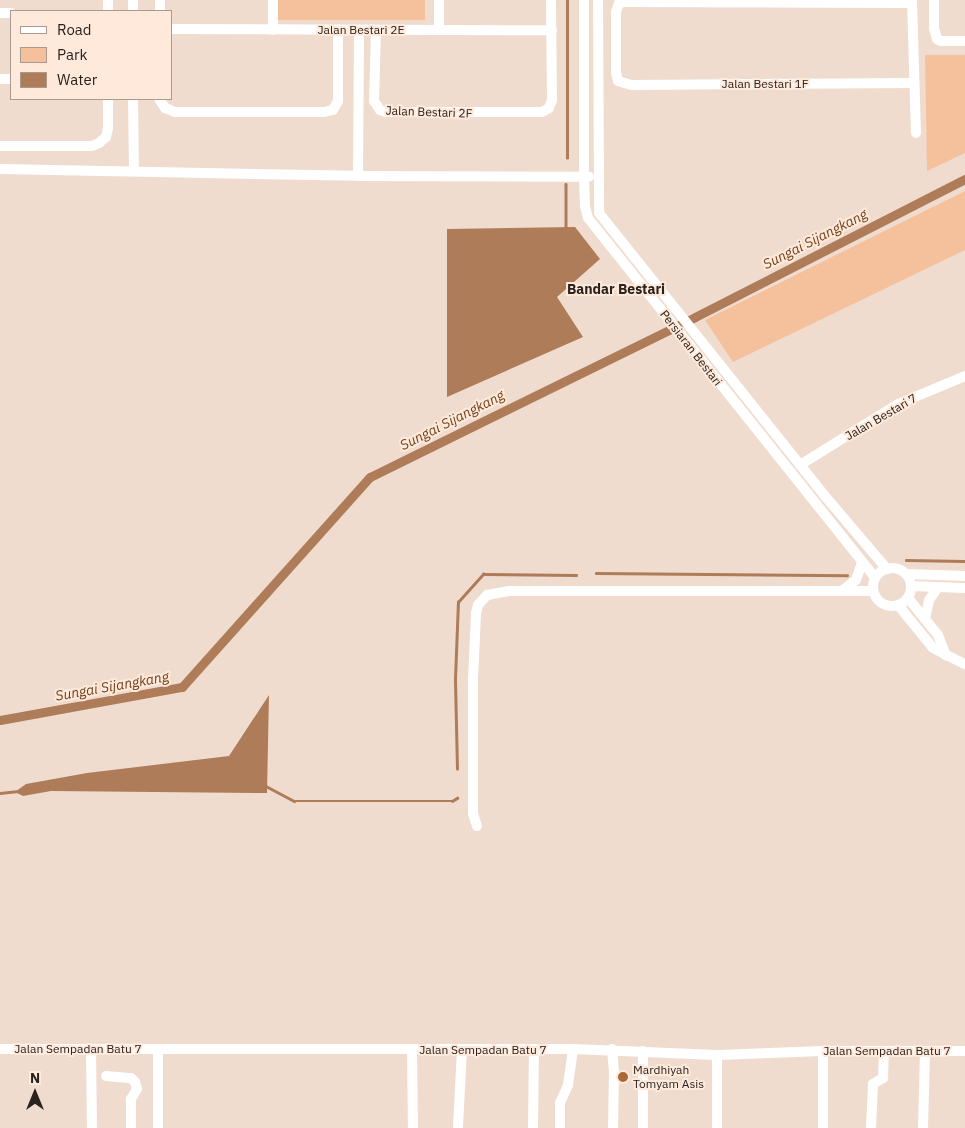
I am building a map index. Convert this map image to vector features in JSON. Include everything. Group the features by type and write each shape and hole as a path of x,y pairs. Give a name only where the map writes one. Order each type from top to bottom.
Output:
{"street":[{"path":"273,0 273,30"},
{"path":"439,0 439,30"},
{"path":"551,0 552,30"},
{"name":"Persiaran Bestari","path":"584,0 584,177 585,206 588,218 875,578"},
{"name":"Persiaran Bestari","path":"598,0 599,212 800,465 886,568"},
{"path":"934,0 935,34 937,39 946,42 965,42"},
{"name":"Jalan Bestari 1F","path":"912,2 624,2 619,3 616,12 618,81 632,85 914,83"},
{"path":"912,2 916,133"},
{"name":"Jalan Bestari 2E","path":"172,29 552,30"},
{"path":"159,100 165,108 175,112 324,112 333,110 338,101 338,30"},
{"path":"358,30 358,176"},
{"name":"Jalan Bestari 2F","path":"376,30 374,101 380,110 386,112 542,112 549,108 552,100 552,30"},
{"path":"0,146 92,146 106,137 108,128 108,100"},
{"path":"133,100 134,170"},
{"path":"0,169 134,170 358,176 598,177"},
{"name":"Jalan Bestari 7","path":"800,465 898,404 965,376"},
{"path":"842,591 856,580 862,563"},
{"path":"907,574 911,586 908,598 898,605 885,604 880,601 873,591 875,578 886,568 898,568 907,574 965,576"},
{"path":"911,586 965,588"},
{"path":"925,619 929,600 938,587"},
{"path":"477,826 473,814 473,680 476,613 478,605 487,595 510,591 873,591"},
{"path":"908,598 941,640 946,656"},
{"path":"898,605 933,648 965,664"},
{"name":"Jalan Sempadan Batu 7","path":"0,1049 573,1049 717,1055 824,1051 965,1051"},
{"path":"90,1049 92,1128"},
{"path":"158,1049 158,1128"},
{"path":"560,1128 560,1103 568,1085 573,1049"},
{"path":"412,1050 413,1128"},
{"path":"458,1126 462,1050"},
{"path":"533,1128 534,1050"},
{"path":"612,1050 614,1071 613,1128"},
{"path":"643,1051 643,1128"},
{"path":"823,1128 824,1051"},
{"path":"923,1128 924,1051"},
{"path":"871,1128 873,1084 882,1078 884,1052"},
{"path":"717,1055 717,1128"},
{"path":"106,1076 131,1078 135,1082 137,1089 131,1099 131,1128"}],"green space":[{"path":"276,0 425,0 425,20 276,20"},
{"path":"925,55 965,55 965,153 927,171"},
{"path":"965,191 965,250 733,362 705,320"}],"water":[{"path":"575,227 600,259 557,297 583,337 447,397 447,229"},
{"path":"269,695 267,793 51,791 23,796 15,792 26,784 87,773 229,756"}],"waterway":[{"path":"567,0 567,158"},
{"name":"Sungai Sijangkang","path":"0,720 182,687 370,477 695,317 965,179"},
{"path":"566,184 566,230"},
{"path":"906,560 965,561"},
{"path":"596,573 847,575"},
{"path":"457,769 455,679 458,602 483,574 576,575"},
{"path":"266,786 294,801 452,801 457,798"},
{"path":"0,793 18,791"}],"place":[{"name":"Mardhiyah Tomyam Asis","path":"623,1077"}],"district":[{"name":"Bandar Bestari","path":"616,289"}]}
